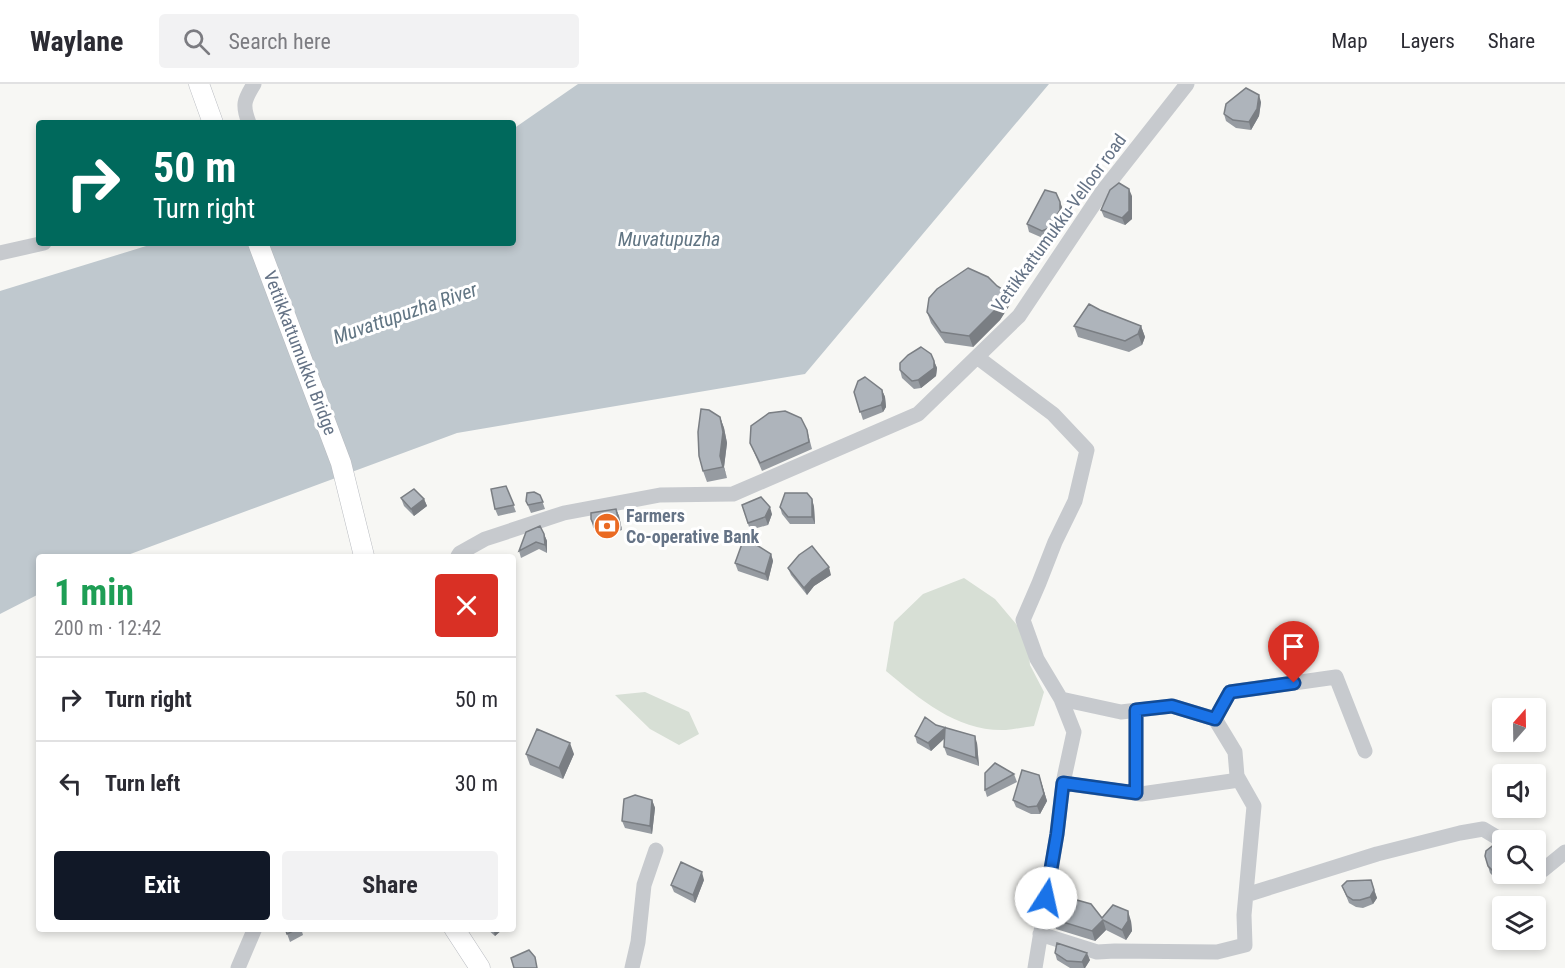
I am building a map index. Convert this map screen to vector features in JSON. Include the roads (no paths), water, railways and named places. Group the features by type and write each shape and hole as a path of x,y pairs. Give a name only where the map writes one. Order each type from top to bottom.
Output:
{"main road":[{"path":"199,84 209,114"},
{"name":"Vettikkattumukku Bridge","path":"259,246 341,463 364,554"},
{"path":"457,932 480,968"}],"street":[{"path":"248,120 243,110 244,104 254,84"},
{"name":"Vettikkattumukku-Velloor road","path":"459,554 485,539 564,513 660,495 733,494 918,414 1019,316 1102,192 1187,84"},
{"path":"0,253 36,245"},
{"path":"977,357 1053,414 1088,450 1075,501 1055,542 1023,620 1037,659 1061,699 1074,732 1063,783 1035,968"},
{"path":"1215,719 1230,692 1336,677 1365,751"},
{"path":"1040,934 1097,952 1217,952 1245,945 1244,915 1254,806 1237,776 1235,752 1215,719 1172,706 1121,712 1061,699"},
{"path":"1136,710 1136,793"},
{"path":"1063,783 1136,793 1239,780"},
{"path":"1246,895 1377,854 1460,833 1483,829 1492,834"},
{"path":"632,968 638,942 644,885 657,850"},
{"path":"1546,868 1565,852"},
{"path":"238,968 253,932"}],"water":[{"name":"Muvatupuzha","path":"578,84 1049,84 805,374 457,433 130,554 36,554 36,596 0,614 0,291 146,246 516,246 516,127"}],"place":[{"name":"Farmers Co-operative Bank","path":"607,526"}],"water label":[{"name":"Muvattupuzha River","path":"405,313"}]}
